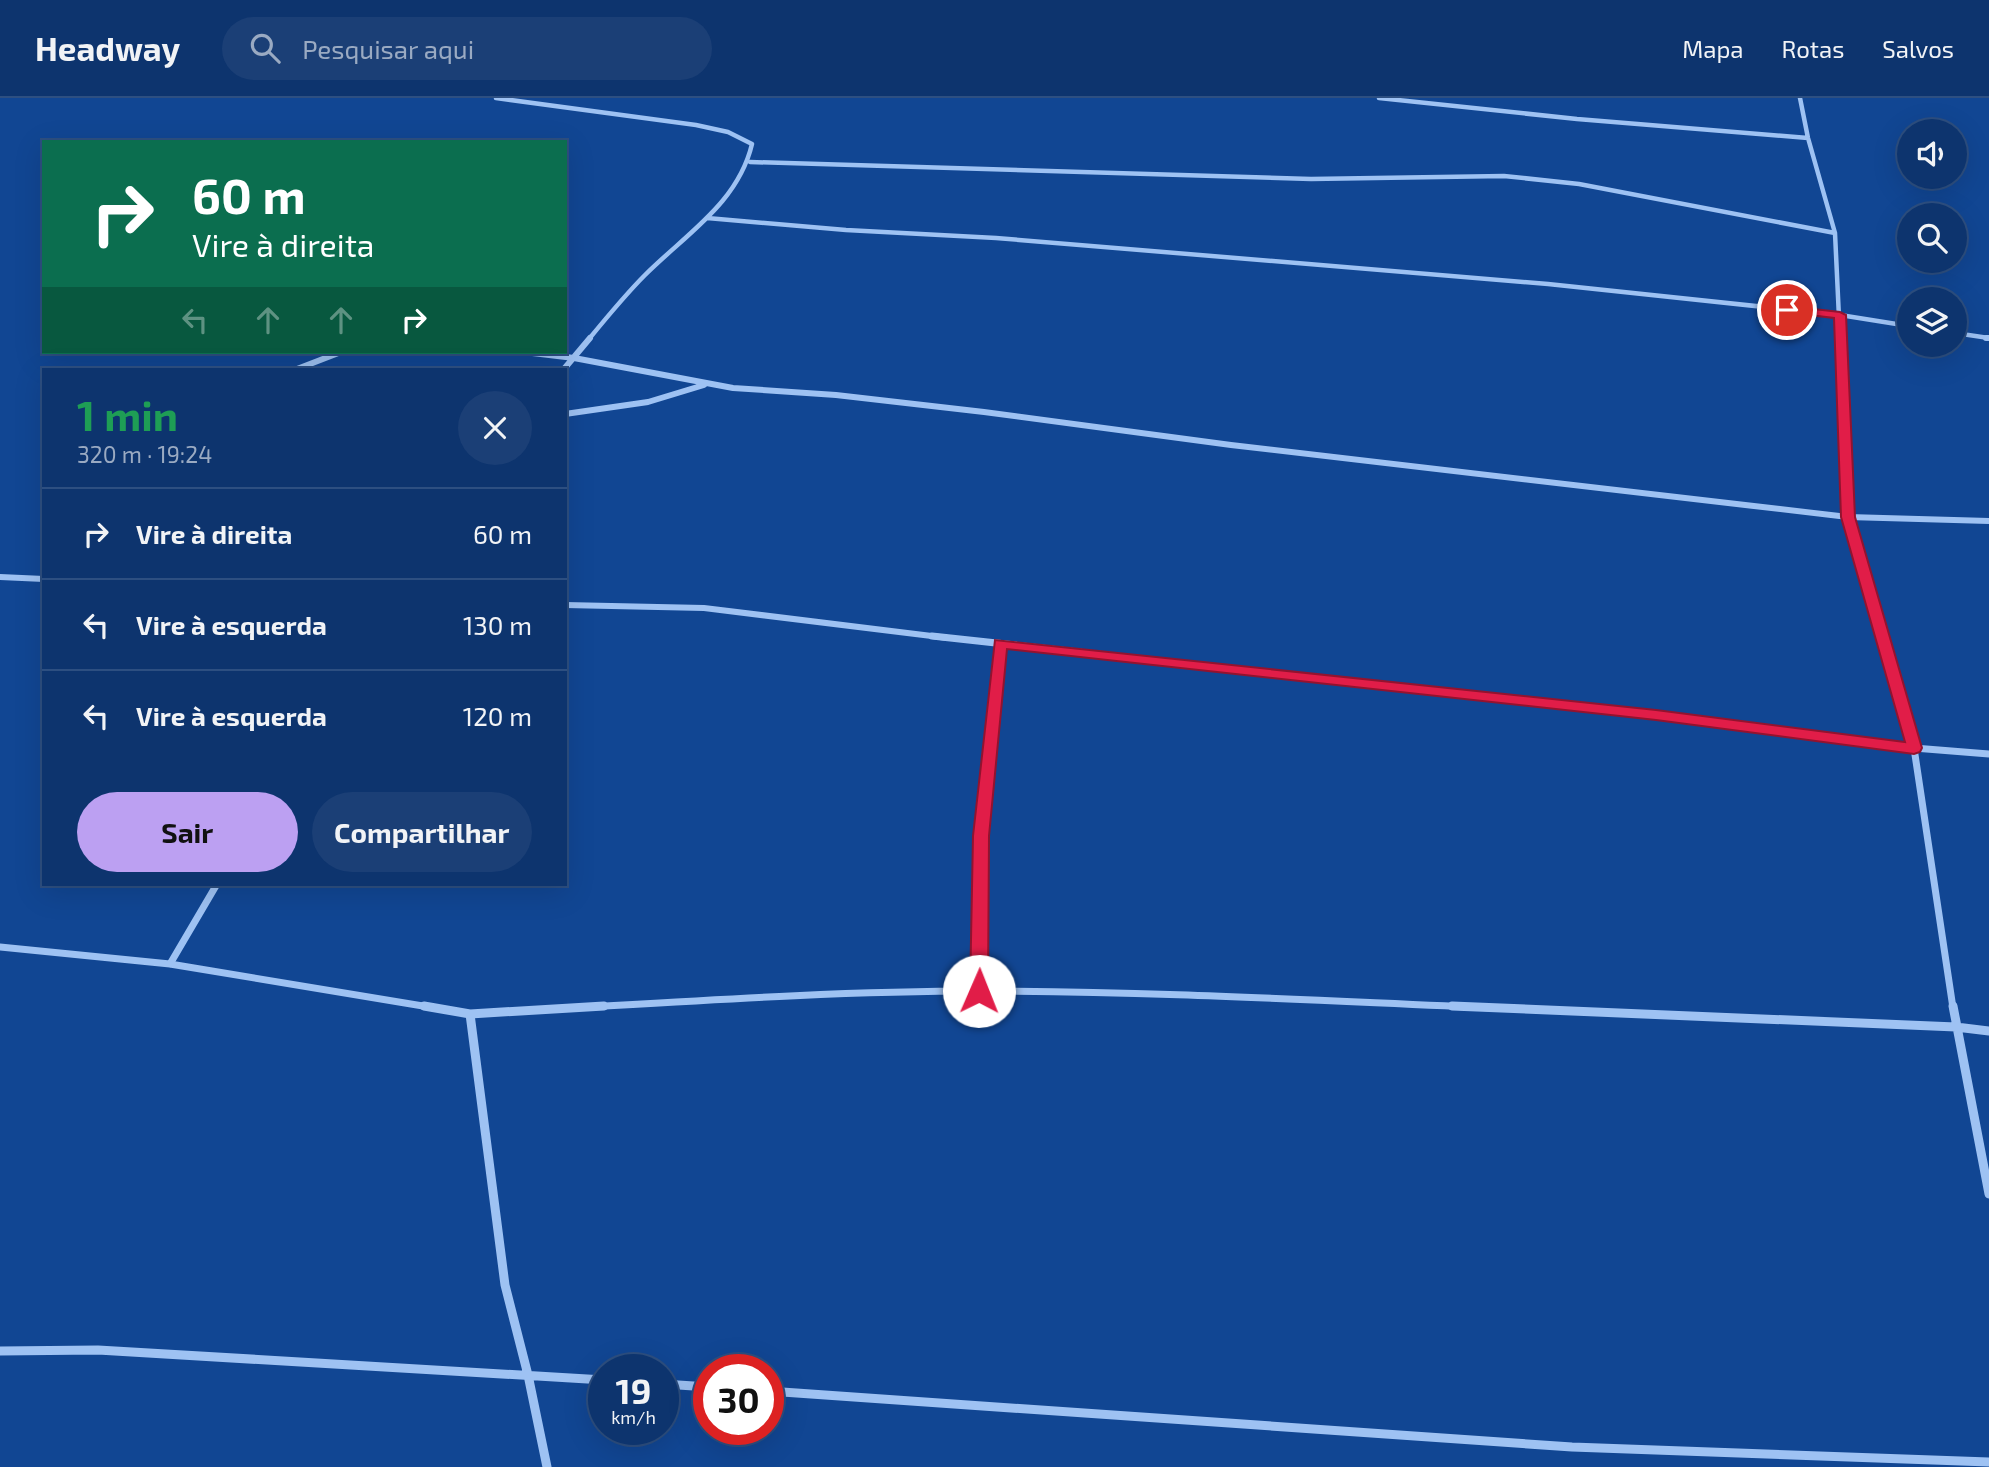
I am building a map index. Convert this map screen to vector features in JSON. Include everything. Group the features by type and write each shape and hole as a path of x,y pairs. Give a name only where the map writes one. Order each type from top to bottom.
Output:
{"street":[{"path":"496,98 728,132 752,144 750,162 707,218 608,314 565,368"},
{"path":"1378,98 1577,119 1808,138"},
{"path":"1801,98 1808,138 1835,233 1848,517 1914,748 1956,1027 1989,1194"},
{"path":"750,162 1311,179 1504,176 1579,184 1835,233"},
{"path":"707,218 846,230 1010,239 1534,283 1840,315 1897,324"},
{"path":"1967,335 1989,338"},
{"path":"300,368 336,354"},
{"path":"541,354 708,383 984,412 1231,445 1848,517 1989,521"},
{"path":"567,414 648,402 708,383"},
{"path":"0,578 42,579"},
{"path":"567,605 704,608 804,622 1643,713 1914,748 1989,754"},
{"path":"979,991 981,836 1000,644"},
{"path":"170,964 216,886"},
{"path":"0,947 170,964 470,1014 715,1000 979,991 1125,993 1956,1027 1989,1031"},
{"path":"470,1014 505,1284 547,1467"},
{"path":"0,1351 98,1350 588,1379"},
{"path":"784,1392 1572,1447 1989,1462"}],"route":[{"path":"979,991 981,836 1000,644 1656,715 1914,748 1848,517 1840,315 1787,310"}]}
